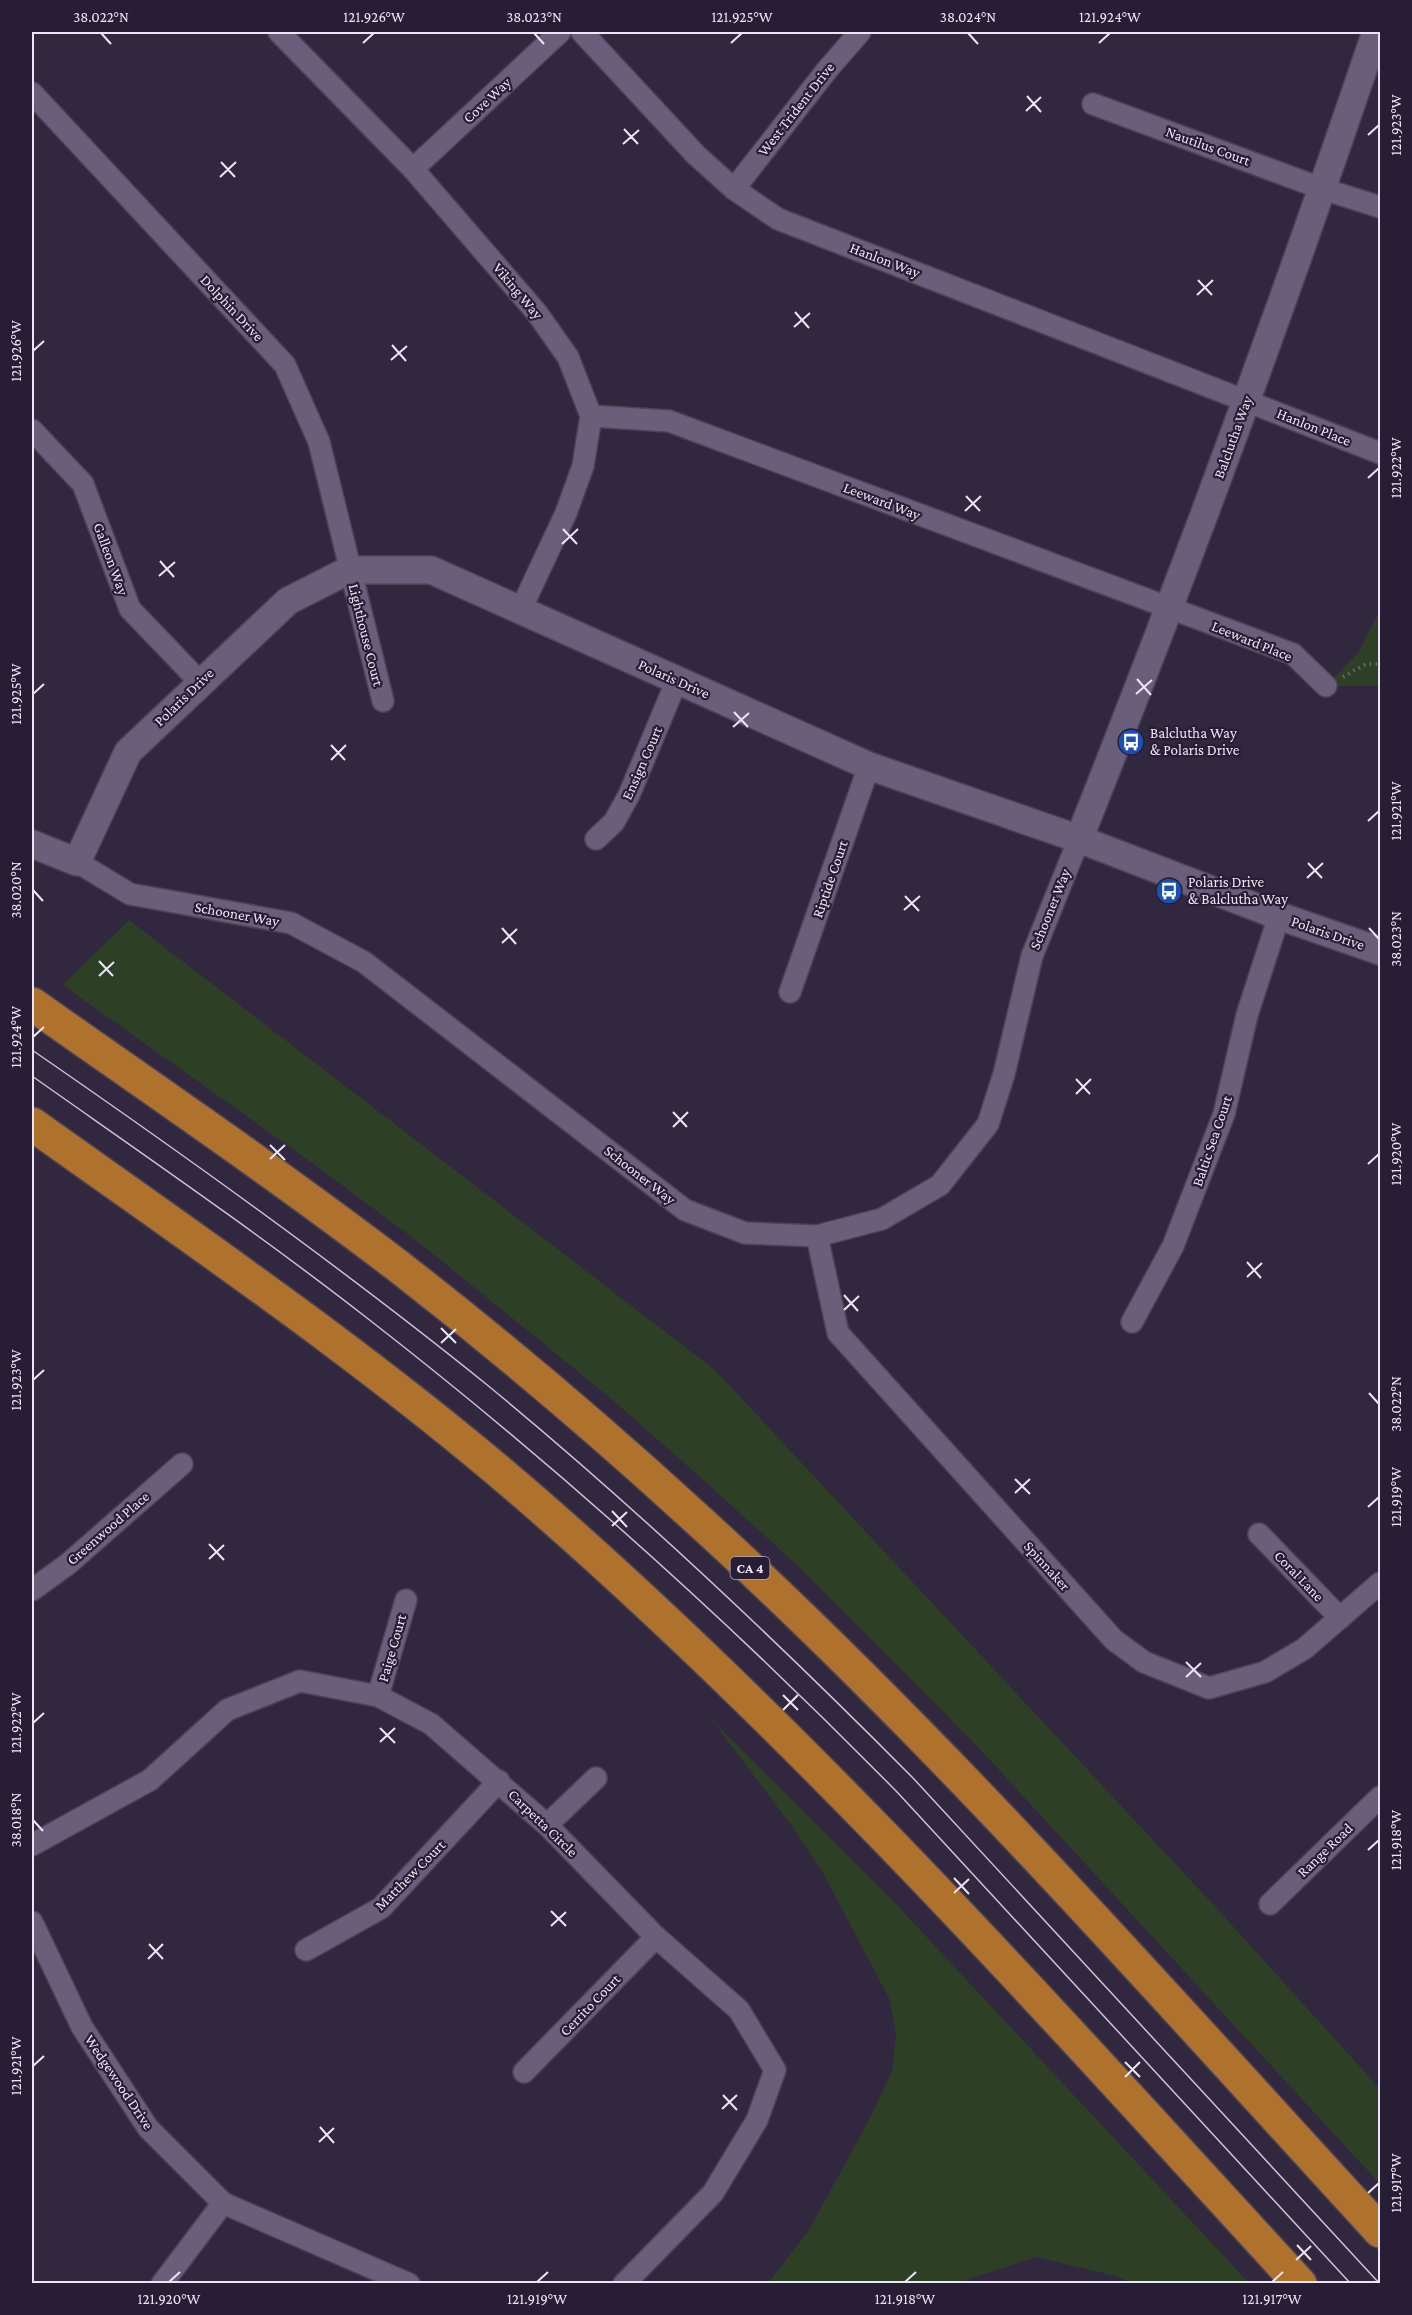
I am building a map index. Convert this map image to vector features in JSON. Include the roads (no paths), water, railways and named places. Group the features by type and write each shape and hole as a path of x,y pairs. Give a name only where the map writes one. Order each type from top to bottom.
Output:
{"highway":[{"name":"CA 4","path":"32,1004 197,1120 394,1264 489,1338 685,1507 866,1678 952,1766 1380,2231"},
{"path":"32,1124 237,1269 444,1425 627,1585 749,1700 898,1851 1300,2283"}],"street":[{"name":"Viking Way","path":"279,32 413,169 537,313 568,357 591,416"},
{"name":"Cove Way","path":"413,169 560,32"},
{"name":"Hanlon Way","path":"582,32 696,155 734,189 778,219 1247,400"},
{"name":"West Trident Drive","path":"734,189 827,70 860,32"},
{"name":"Balclutha Way","path":"1078,839 1169,609 1247,400 1323,189 1376,32"},
{"name":"Dolphin Drive","path":"32,93 285,365 319,442 349,570"},
{"name":"Nautilus Court","path":"1093,104 1323,189 1380,207"},
{"name":"Hanlon Place","path":"1247,400 1380,453"},
{"name":"Leeward Way","path":"591,416 669,421 1169,609"},
{"path":"521,609 566,513 580,475 591,416"},
{"name":"Galleon Way","path":"32,430 83,484 130,609 200,682"},
{"name":"Polaris Drive","path":"77,862 128,752 288,601 349,570 431,570 869,766 1078,839 1278,916 1380,951"},
{"name":"Lighthouse Court","path":"349,570 383,701"},
{"name":"Leeward Place","path":"1169,609 1293,654 1326,686"},
{"name":"Ensign Court","path":"596,839 614,822 629,795 677,680"},
{"name":"Riptide Court","path":"790,992 869,766"},
{"name":"Schooner Way","path":"32,844 77,862 130,894 291,923 364,962 685,1210 745,1233 818,1236 882,1219 940,1185 988,1124 1004,1074 1032,956 1078,839"},
{"name":"Baltic Sea Court","path":"1132,1322 1173,1246 1224,1114 1247,1015 1278,916"},
{"name":"Spinnaker","path":"818,1236 838,1333 1114,1640 1144,1662 1209,1688 1265,1672 1304,1649 1380,1583"},
{"name":"Greenwood Place","path":"32,1590 68,1564 182,1464"},
{"name":"Coral Lane","path":"1259,1534 1340,1618"},
{"name":"Paige Court","path":"378,1696 406,1600"},
{"name":"Carpetta Circle","path":"32,1845 150,1780 226,1710 300,1681 378,1696 431,1724 548,1825 656,1937 739,2010 775,2070 757,2120 713,2193 624,2283"},
{"path":"548,1825 596,1778"},
{"name":"Matthew Court","path":"306,1950 381,1908 499,1781"},
{"name":"Range Road","path":"1270,1904 1380,1797"},
{"name":"Wedgewood Drive","path":"32,1922 82,2027 148,2128 223,2203 409,2283"},
{"name":"Cerrito Court","path":"524,2072 656,1937"},
{"path":"162,2283 223,2203"}],"tram line":[{"path":"32,1050 205,1171 319,1254 431,1340 542,1431 651,1526 757,1625 913,1778 1380,2284"},
{"path":"32,1076 243,1225 326,1286 437,1373 574,1488 706,1606 898,1793 1351,2284"}],"place":[{"name":"Balclutha Way & Polaris Drive","path":"1131,742"},
{"name":"Polaris Drive & Balclutha Way","path":"1169,891"}]}
